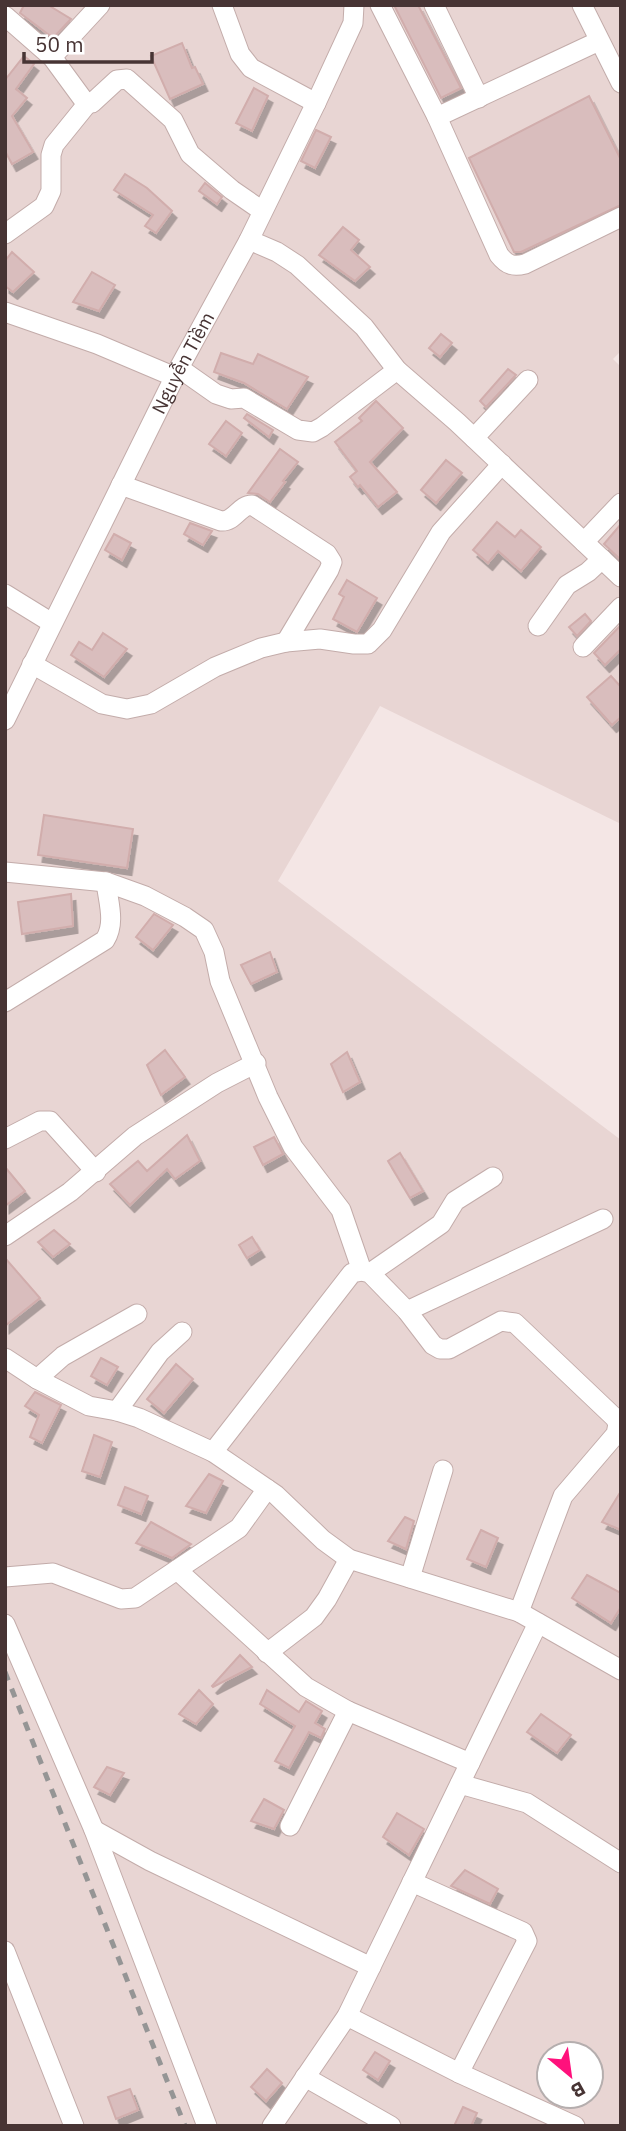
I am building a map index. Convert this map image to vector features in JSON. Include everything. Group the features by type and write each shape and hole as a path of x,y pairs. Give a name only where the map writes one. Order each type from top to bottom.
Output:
{"street":[{"path":"52,57 100,5"},
{"path":"222,5 240,54 251,68 316,103"},
{"name":"Nguyễn Tiềm","path":"5,720 177,372 249,240 261,210 316,103 353,23 354,5"},
{"path":"380,5 437,117 505,263 517,266 525,264 621,217"},
{"path":"434,5 479,98"},
{"path":"582,5 621,83"},
{"path":"5,16 52,57 88,103"},
{"path":"437,117 599,41"},
{"path":"5,234 44,205 51,191 51,155 54,145 88,103 96,101 117,80 127,79 173,120 190,154 232,190 261,210"},
{"path":"249,240 297,265 364,327 397,370 474,438 621,577"},
{"path":"5,312 177,372 216,394 230,399 244,398 307,433 323,427 397,370"},
{"path":"474,438 528,380"},
{"path":"32,664 102,704 127,709 152,704 233,658 261,648 286,642 320,639 362,645 373,640 436,540 502,464"},
{"path":"121,485 221,522 231,519 247,505 253,505 327,554 332,562 329,570 286,642"},
{"path":"584,542 621,503"},
{"path":"538,626 567,585 602,559"},
{"path":"5,594 52,623"},
{"path":"583,647 621,607"},
{"path":"5,872 106,882 145,896 204,930 214,952 220,981 268,1097 288,1137 341,1210 366,1272 407,1311 433,1345 443,1349 449,1349 501,1321 515,1323 619,1421 616,1434 563,1496 519,1612"},
{"path":"5,1002 105,940 111,928 106,882"},
{"path":"5,1236 96,1172 135,1136 218,1083 256,1063"},
{"path":"5,1139 40,1121 50,1121 96,1172"},
{"path":"213,1452 349,1275 366,1272 441,1224 455,1201 493,1177"},
{"path":"407,1311 603,1219"},
{"path":"37,1379 63,1356 137,1314"},
{"path":"117,1411 160,1352 182,1332"},
{"path":"5,1358 37,1379 89,1406 139,1418 213,1452 267,1489 349,1559 519,1612 621,1670"},
{"path":"410,1578 443,1470"},
{"path":"5,1577 53,1573 128,1600 135,1598 240,1528 267,1489"},
{"path":"267,1653 314,1617 349,1559"},
{"path":"177,1570 306,1687 348,1711 470,1763"},
{"path":"271,2126 347,2016 538,1622"},
{"path":"5,1624 94,1830 207,2126"},
{"path":"290,1826 348,1711"},
{"path":"460,1784 527,1803 621,1863"},
{"path":"94,1830 150,1861 371,1967"},
{"path":"412,1882 523,1932 526,1937 525,1946 459,2073"},
{"path":"5,1951 74,2126"},
{"path":"347,2016 459,2073 575,2126"},
{"path":"305,2077 391,2126"}],"shaded area":[{"path":"5,5 621,5 621,351 613,359 621,367 621,824 380,706 278,881 621,1140 621,2126 5,2126"}],"building":[{"path":"24,5 48,5 71,19 53,38 20,13"},
{"path":"394,5 418,5 461,88 441,98"},
{"path":"182,43 192,68 195,67 203,84 170,99 151,56"},
{"path":"24,56 34,64 16,89 27,98 12,116 33,152 12,164 5,151 5,80"},
{"path":"254,88 268,96 252,131 236,123"},
{"path":"589,96 621,160 621,205 521,252 514,252 469,158"},
{"path":"316,130 331,137 315,168 301,161"},
{"path":"125,174 147,188 172,211 156,233 145,226 153,215 114,190"},
{"path":"205,183 222,197 217,204 199,191"},
{"path":"343,227 359,240 351,250 370,267 355,281 319,255"},
{"path":"12,252 34,272 13,292 5,286 5,261"},
{"path":"92,272 115,285 99,311 73,302"},
{"path":"441,334 452,343 440,357 429,348"},
{"path":"221,353 253,364 258,354 308,377 287,409 244,383 214,372"},
{"path":"508,369 516,375 486,407 480,401"},
{"path":"376,401 403,428 370,462 397,492 378,507 350,477 357,471 335,442 362,421 359,418"},
{"path":"247,414 273,430 269,437 244,418"},
{"path":"226,421 242,433 226,456 209,444"},
{"path":"280,449 298,462 283,481 285,482 270,502 258,494 248,493"},
{"path":"446,460 462,473 436,503 421,490"},
{"path":"497,522 515,537 521,530 541,547 521,571 498,551 488,563 473,550"},
{"path":"190,523 212,531 203,545 184,534"},
{"path":"621,524 621,560 604,544"},
{"path":"114,534 131,543 122,560 105,550"},
{"path":"347,580 377,598 357,632 333,619 344,597 339,594"},
{"path":"585,614 591,621 577,636 569,627"},
{"path":"621,625 621,649 605,665 594,653"},
{"path":"103,633 127,649 104,677 71,655 79,642 92,650"},
{"path":"611,676 621,687 621,717 612,725 587,697"},
{"path":"44,815 133,829 127,868 38,855"},
{"path":"71,894 73,926 22,934 18,902"},
{"path":"154,914 173,925 153,950 136,937"},
{"path":"270,952 277,972 251,984 241,965"},
{"path":"165,1050 185,1077 161,1095 147,1065"},
{"path":"347,1052 360,1082 343,1092 331,1064"},
{"path":"187,1135 200,1161 175,1179 167,1169 130,1205 110,1184 138,1161 147,1171"},
{"path":"274,1137 283,1154 263,1165 254,1147"},
{"path":"400,1153 423,1191 410,1198 388,1161"},
{"path":"5,1167 25,1191 5,1206"},
{"path":"54,1230 70,1244 53,1257 38,1242"},
{"path":"252,1237 260,1250 247,1258 239,1245"},
{"path":"5,1258 40,1298 5,1326"},
{"path":"101,1358 118,1367 107,1385 91,1376"},
{"path":"176,1364 193,1379 164,1413 147,1399"},
{"path":"35,1392 61,1405 42,1443 30,1437 39,1415 25,1406"},
{"path":"94,1435 112,1442 100,1477 82,1471"},
{"path":"209,1474 223,1481 206,1513 186,1506"},
{"path":"125,1487 148,1496 141,1514 118,1505"},
{"path":"621,1491 621,1530 602,1522"},
{"path":"405,1517 414,1521 406,1549 388,1541"},
{"path":"151,1522 191,1544 172,1558 136,1543"},
{"path":"481,1530 498,1538 486,1567 467,1559"},
{"path":"587,1575 621,1593 621,1607 611,1623 572,1598"},
{"path":"240,1655 252,1667 213,1687 212,1686"},
{"path":"199,1690 213,1704 196,1724 179,1714"},
{"path":"267,1690 299,1712 306,1701 322,1711 315,1723 325,1729 321,1738 309,1732 289,1768 275,1761 295,1726 260,1704"},
{"path":"541,1714 571,1735 557,1753 527,1732"},
{"path":"107,1767 124,1773 110,1795 94,1787"},
{"path":"264,1799 284,1810 274,1829 251,1821"},
{"path":"397,1813 424,1829 409,1855 383,1837"},
{"path":"465,1870 498,1889 490,1904 451,1886"},
{"path":"375,2052 390,2061 378,2080 363,2070"},
{"path":"267,2069 282,2083 266,2101 251,2087"},
{"path":"130,2089 138,2110 116,2119 108,2097"},
{"path":"463,2107 477,2113 471,2126 454,2126"}],"railway":[{"path":"5,1672 185,2126"}]}
